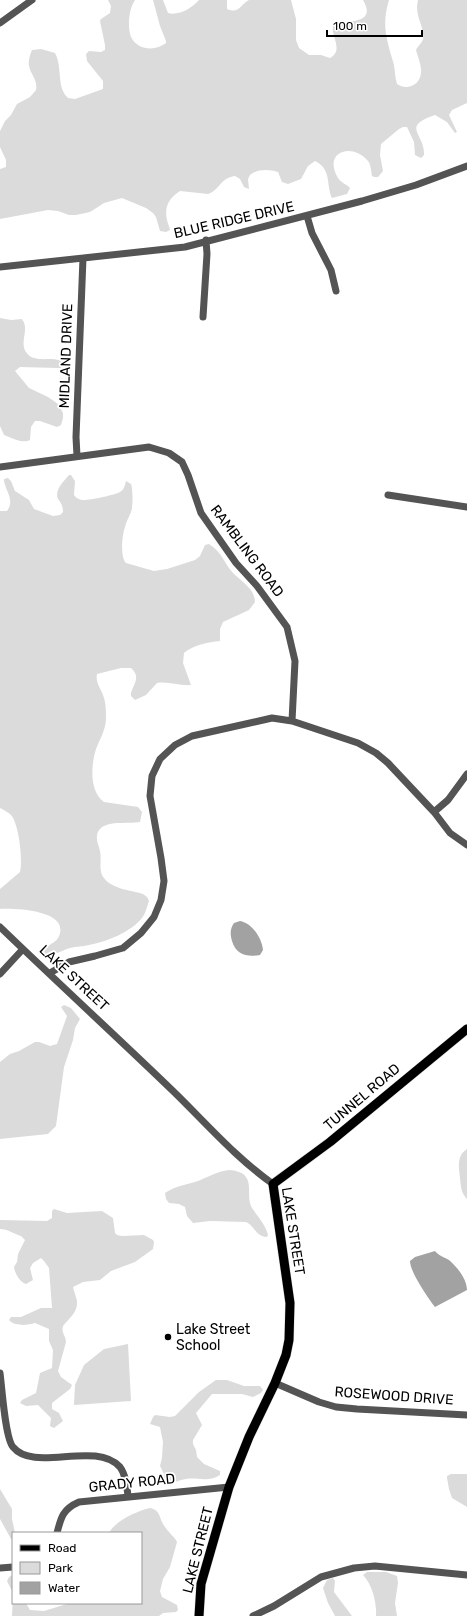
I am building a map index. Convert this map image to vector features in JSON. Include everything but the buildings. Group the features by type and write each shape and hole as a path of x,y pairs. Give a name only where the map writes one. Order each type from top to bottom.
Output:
{"main road":[{"name":"TUNNEL ROAD","path":"273,1184 330,1142 467,1029"},
{"name":"LAKE STREET","path":"199,1616 201,1584 229,1487 249,1437 275,1384 290,1340 288,1285 275,1209 273,1184"}],"street":[{"path":"0,23 32,0"},
{"name":"BLUE RIDGE DRIVE","path":"0,267 185,247 206,240 307,216 416,185 467,166"},
{"path":"307,216 312,233 331,270 336,291"},
{"path":"203,317 207,254 206,240"},
{"name":"MIDLAND DRIVE","path":"76,456 83,258"},
{"name":"RAMBLING ROAD","path":"0,467 149,447 169,453 182,462 201,513 236,563 257,586 287,627 295,661 292,721"},
{"path":"388,495 467,507"},
{"path":"50,974 69,962 123,948 141,933 154,917 161,900 164,881 150,796 152,776 160,759 175,745 192,736 272,718 292,721 358,743 376,753 434,812 450,833 467,845"},
{"path":"434,812 448,800 467,774"},
{"name":"LAKE STREET","path":"0,927 226,1143 262,1176 273,1184"},
{"path":"0,974 23,949"},
{"path":"0,1373 7,1428 12,1447 20,1453 36,1458 93,1456 114,1462 120,1468 125,1479 128,1496"},
{"name":"ROSEWOOD DRIVE","path":"275,1384 319,1402 336,1407 467,1414"},
{"name":"GRADY ROAD","path":"57,1532 63,1515 68,1506 79,1502 229,1487"},
{"path":"253,1616 274,1606 321,1577 354,1568 375,1566 467,1574"},
{"path":"0,1568 12,1567"}],"green space":[{"path":"108,0 135,0 131,8 129,18 131,37 138,45 152,48 162,46 166,43 153,0 163,0 168,13 172,14 185,11 199,0 227,0 227,9 237,10 249,0 291,0 296,19 296,40 299,48 309,55 321,55 330,58 334,55 337,47 333,26 363,18 366,14 367,8 363,0 389,0 385,25 394,65 395,77 397,84 409,87 416,84 421,73 416,50 423,39 417,11 418,0 467,0 467,103 452,110 449,115 457,132 455,133 447,122 435,115 419,123 416,127 423,147 424,155 421,158 415,155 414,142 407,127 399,129 381,144 380,155 383,171 378,177 372,176 369,163 362,155 348,151 341,152 334,161 334,169 339,180 350,188 347,194 332,198 328,178 324,168 315,161 308,166 301,179 288,184 282,182 278,172 263,170 250,175 248,179 249,189 244,187 240,179 235,176 226,179 215,190 208,194 180,191 168,203 166,215 170,230 166,232 160,231 156,217 153,213 146,208 122,198 104,203 90,212 76,215 69,215 58,211 48,210 0,219 0,169 6,167 6,160 0,147 0,131 17,104 30,97 36,90 36,83 29,64 29,58 32,50 41,49 55,53 59,65 62,88 64,94 68,98 75,99 103,89 103,81 87,61 86,54 89,51 101,52 105,50 100,21 110,13 111,6"},
{"path":"0,318 11,320 22,319 25,327 24,348 29,356 38,359 52,359 61,361 61,368 20,367 15,371 29,388 48,397 58,404 63,413 61,425 57,427 40,421 35,421 31,427 30,440 27,441 17,440 4,435 0,426"},
{"path":"69,475 71,475 75,481 74,495 82,500 95,499 120,492 126,481 131,484 132,510 125,525 122,540 122,551 126,563 154,571 167,569 195,560 200,556 205,545 209,544 220,554 233,573 250,589 253,593 255,602 249,610 223,622 220,629 220,641 201,644 184,653 183,663 191,685 157,683 146,695 135,700 131,696 131,693 135,683 136,674 131,668 121,668 97,674 98,683 105,700 106,720 93,762 92,777 94,785 99,797 104,802 138,807 142,812 140,822 108,824 99,830 97,842 100,849 101,872 107,882 122,889 143,894 149,901 142,918 131,928 118,936 87,946 72,947 53,954 41,955 44,949 59,936 60,927 56,921 39,912 17,909 0,909 0,889 20,872 21,859 20,842 14,820 10,814 0,808 0,511 7,511 10,503 4,481 4,479 8,478 11,481 15,491 29,500 34,509 53,516 60,515 63,510 57,496 57,492"},
{"path":"64,1005 71,1008 80,1019 75,1028 73,1040 64,1067 56,1126 48,1134 0,1139 0,1062 10,1054 35,1042 50,1046 57,1044 67,1016 61,1007"},
{"path":"467,1149 467,1199 462,1190 459,1166 461,1155"},
{"path":"229,1170 244,1175 247,1179 252,1208 266,1228 268,1235 267,1237 260,1235 246,1222 210,1221 193,1223 187,1216 185,1207 179,1204 169,1203 166,1199 165,1193 172,1189"},
{"path":"54,1209 67,1213 102,1211 113,1218 115,1233 117,1235 144,1235 154,1242 153,1249 135,1262 111,1271 100,1280 83,1282 73,1287 77,1305 73,1315 63,1326 66,1342 58,1371 61,1377 72,1385 70,1389 52,1403 52,1409 59,1413 63,1421 54,1428 50,1426 51,1418 38,1405 26,1406 20,1403 22,1400 36,1393 40,1373 52,1368 53,1350 49,1341 49,1329 35,1323 18,1325 9,1320 11,1317 21,1317 41,1308 52,1308 49,1268 41,1258 33,1263 30,1268 33,1280 26,1284 20,1280 14,1267 17,1262 18,1254 25,1240 21,1236 0,1229 0,1220 47,1221 52,1218 52,1211"},
{"path":"128,1344 131,1401 74,1405 75,1385 84,1365 104,1349"},
{"path":"216,1380 227,1380 244,1386 260,1386 263,1390 261,1393 253,1397 242,1394 212,1394 196,1413 202,1425 193,1440 197,1457 204,1464 220,1471 220,1475 211,1479 186,1479 172,1483 164,1483 162,1480 164,1474 160,1466 163,1442 160,1427 150,1424 153,1417 155,1415 170,1417 175,1416 199,1392"},
{"path":"451,1474 467,1474 467,1507 452,1498 447,1478 447,1476"},
{"path":"0,1489 12,1509 12,1519 15,1532 12,1532 12,1538 0,1519"},
{"path":"150,1508 154,1509 158,1513 165,1527 177,1542 170,1567 163,1579 160,1591 162,1597 177,1605 178,1610 176,1612 163,1613 159,1616 12,1616 13,1604 27,1604 30,1610 44,1611 67,1604 142,1604 142,1532 110,1532 116,1524 139,1511"},
{"path":"367,1572 386,1572 397,1576 398,1583 395,1603 397,1616 376,1616 376,1605 373,1594 369,1583 363,1575"},
{"path":"12,1576 12,1591 7,1581 9,1577"},
{"path":"333,1578 335,1581 334,1592 352,1616 335,1616 328,1603 323,1588 327,1580"}],"water":[{"path":"240,921 249,925 256,932 261,941 263,950 260,955 251,956 243,954 234,946 231,936 231,929 234,923"},
{"path":"435,1251 449,1260 458,1270 467,1286 467,1290 435,1307 416,1278 410,1261 415,1257"}],"place":[{"name":"Lake Street School","path":"168,1337"}]}
